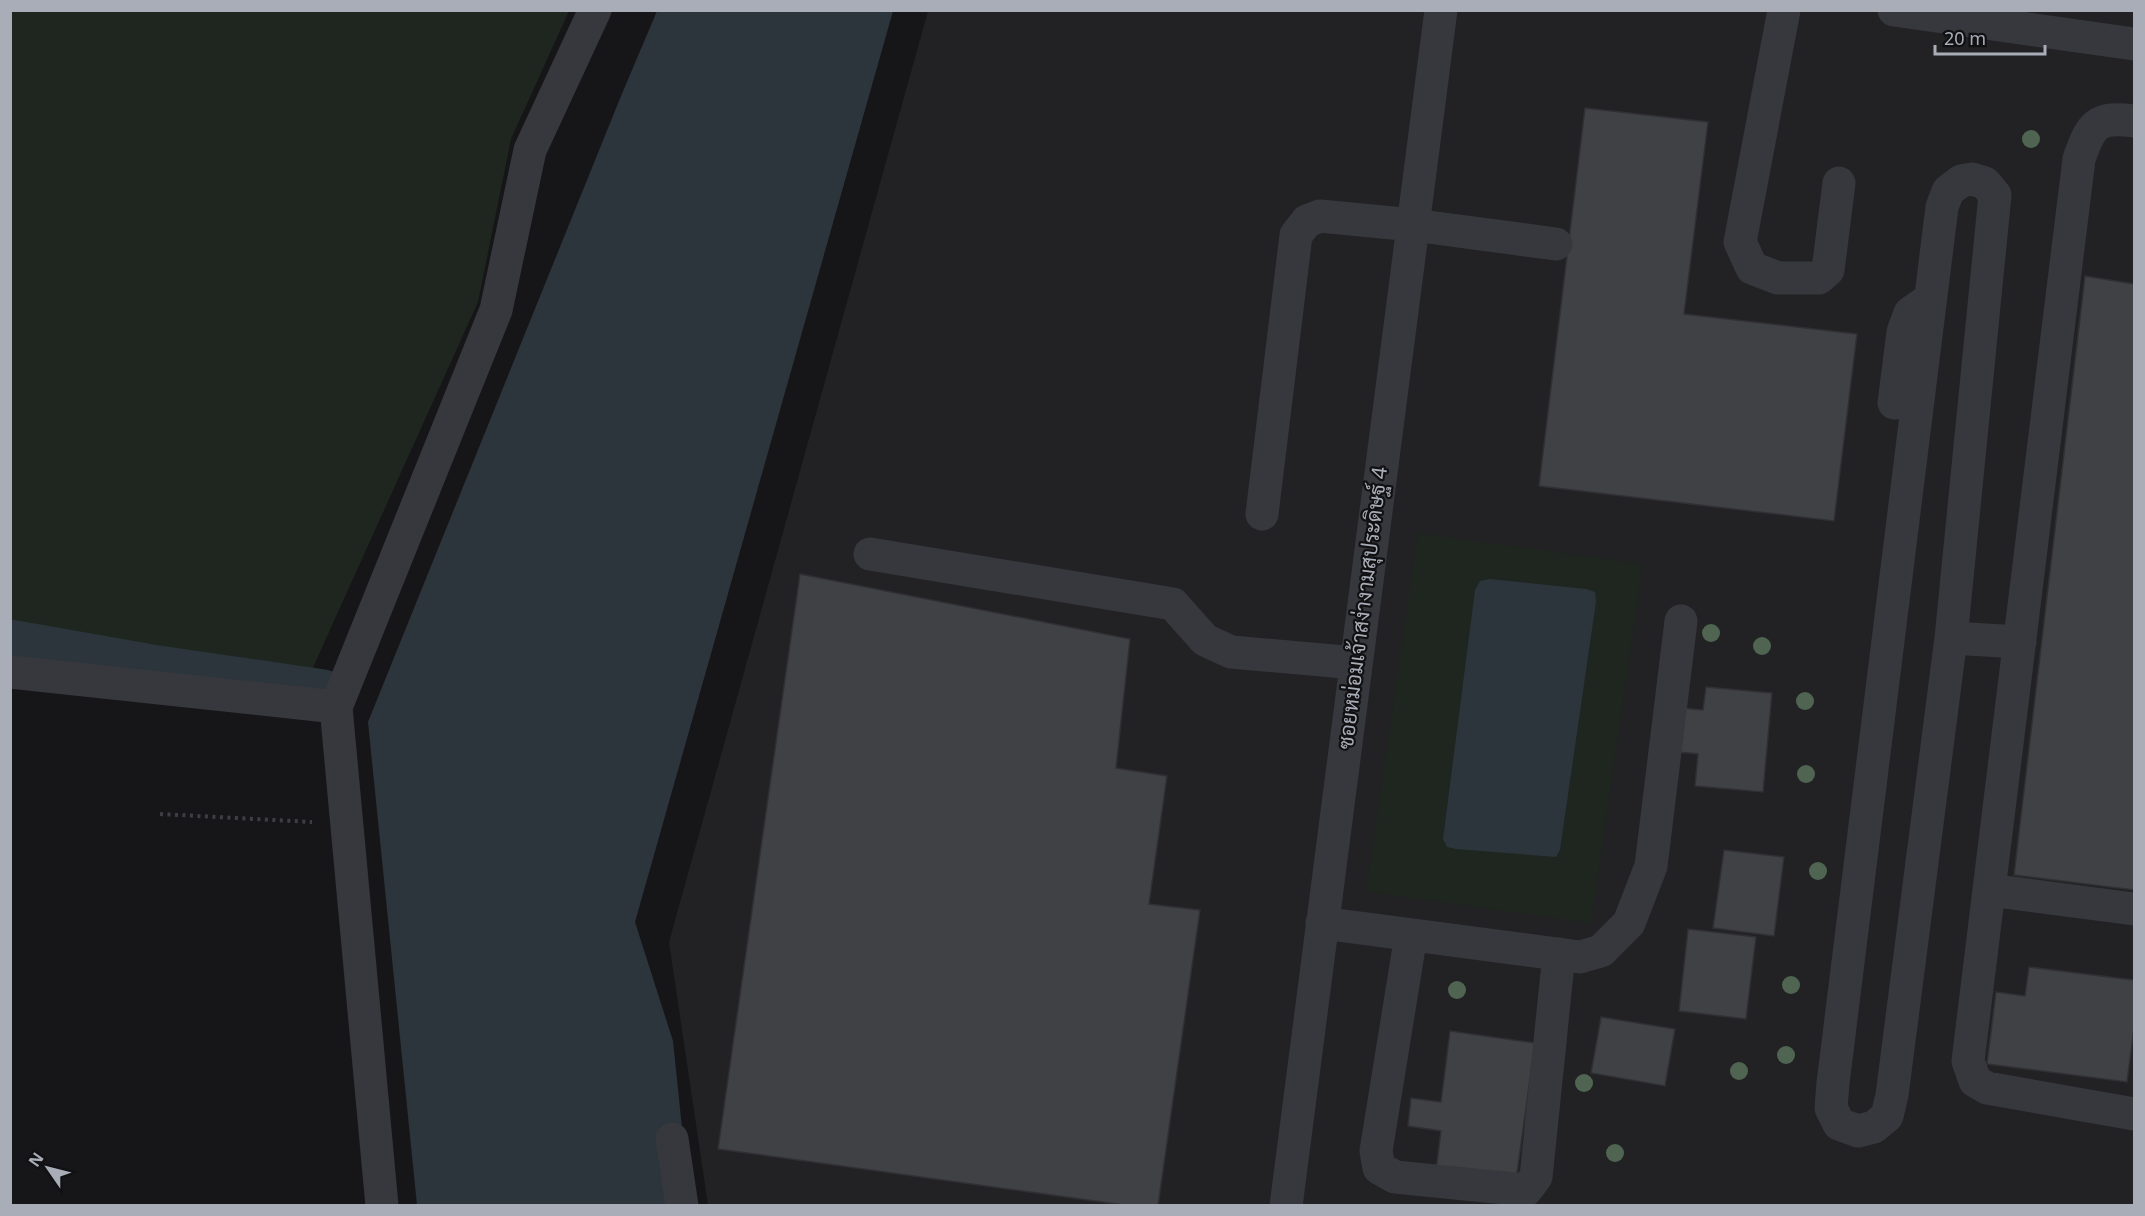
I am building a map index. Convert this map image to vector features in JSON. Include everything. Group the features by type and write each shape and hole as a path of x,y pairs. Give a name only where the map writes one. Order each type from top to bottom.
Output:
{"street":[{"path":"382,1206 336,707 496,310 530,150 595,10"},
{"name":"ซอยหม่อมเจ้าสง่างามสุประดิษฐ์ 4","path":"1286,1206 1441,10"},
{"path":"1784,10 1740,242 1752,268 1778,278 1819,278 1828,270 1839,183"},
{"path":"1893,10 2134,44"},
{"path":"2134,121 2113,118 2097,124 2086,138 2079,159 1968,1061 1976,1080 1987,1088 2134,1114"},
{"path":"1972,179 1985,183 1995,195 1951,638 1892,1095 1887,1116 1874,1127 1858,1131 1839,1124 1832,1108 1898,561 1884,529 1884,496 1903,332 1910,313 1930,299 1942,207 1948,191 1961,181 1972,179"},
{"path":"1262,514 1296,235 1306,221 1320,216 1413,225 1556,244"},
{"path":"870,554 1173,604 1205,640 1231,652 1356,663"},
{"path":"1322,923 1580,957 1601,951 1629,923 1651,866 1681,621"},
{"path":"1951,638 2020,642"},
{"path":"10,672 336,707"},
{"path":"1989,890 2134,909"},
{"path":"1411,935 1376,1151 1379,1168 1395,1177 1526,1190 1536,1177 1559,954"},
{"path":"672,1139 682,1206"}],"path":[{"path":"160,814 348,823"}],"shaded area":[{"path":"10,11 569,11 511,139 478,302 301,694 11,649"},
{"path":"657,11 893,11 635,922 673,1041 690,1205 417,1205 368,722"},
{"path":"928,11 2134,11 2134,1205 708,1205 669,942"},
{"path":"1418,533 1643,564 1591,923 1366,892","holes":["1490,579 1586,589 1596,602 1560,850 1556,857 1443,839 1475,590 1480,581"]},
{"path":"1490,579 1586,589 1595,592 1596,602 1560,850 1556,857 1456,849 1447,847 1443,839 1475,590 1480,581"}],"building":[{"path":"1585,108 1708,122 1684,314 1857,334 1834,521 1539,486"},
{"path":"2085,276 2134,284 2134,890 2014,875"},
{"path":"800,574 1130,639 1116,768 1167,776 1149,904 1200,910 1158,1206 1131,1206 718,1149"},
{"path":"1706,687 1772,693 1763,792 1695,786 1698,754 1668,751 1672,707 1703,710"},
{"path":"1724,850 1784,857 1774,936 1713,928"},
{"path":"1688,929 1756,937 1746,1019 1679,1011"},
{"path":"2029,967 2134,980 2134,1027 2127,1082 1987,1064 1996,992 2025,996"},
{"path":"1601,1017 1675,1029 1665,1086 1591,1073"},
{"path":"1450,1031 1535,1043 1516,1180 1436,1170 1441,1131 1408,1126 1411,1098 1441,1102"}],"waterway":[{"path":"10,639 152,664 324,689"}]}
